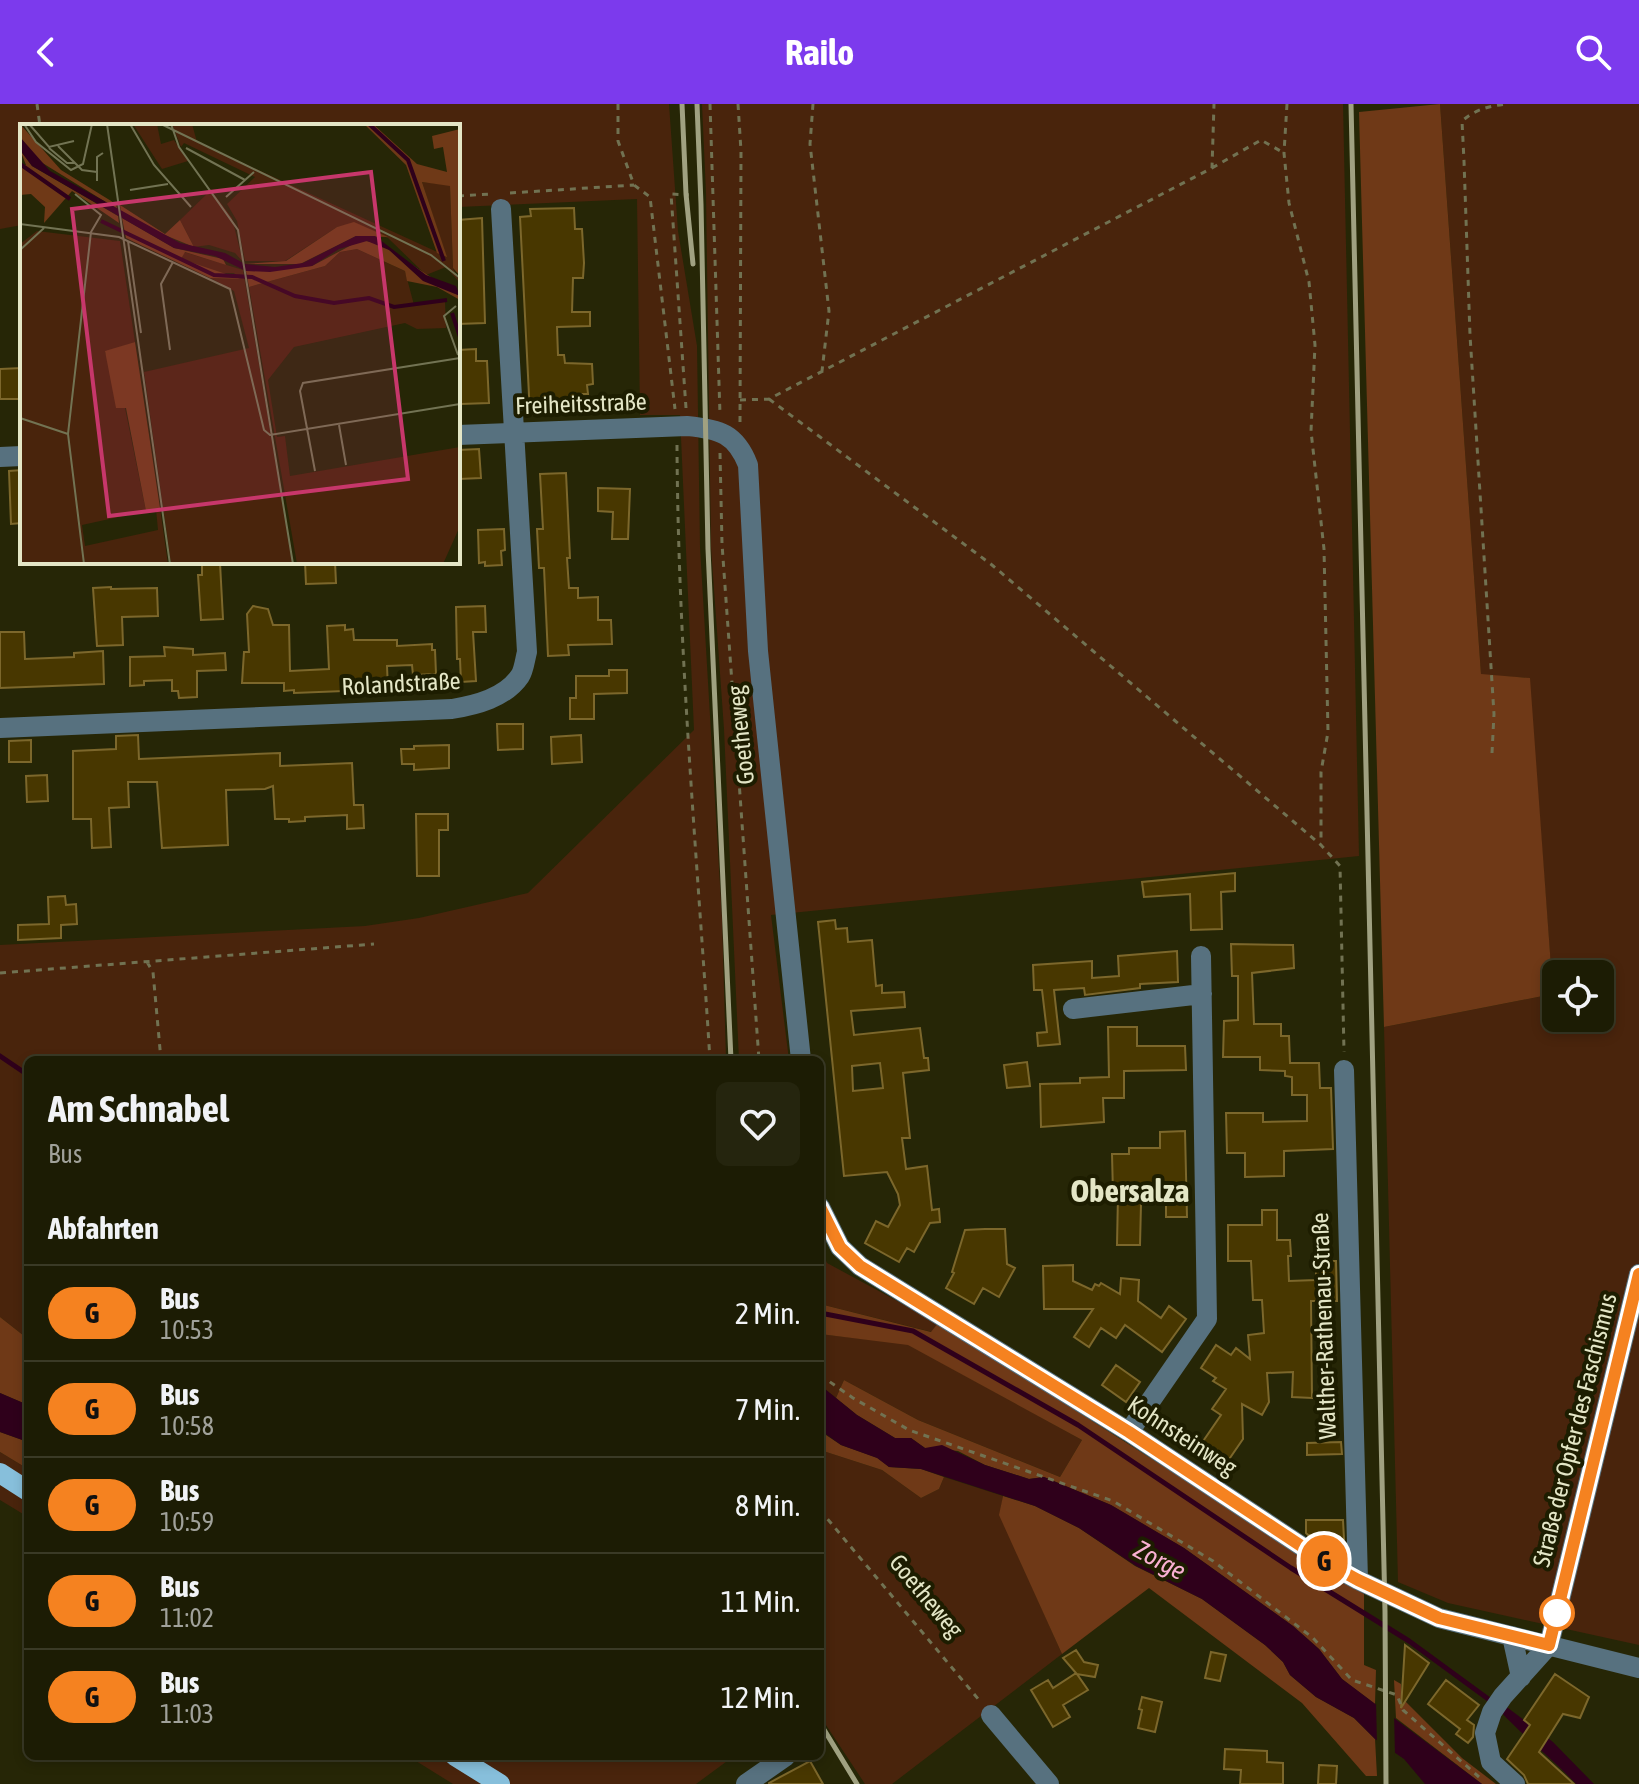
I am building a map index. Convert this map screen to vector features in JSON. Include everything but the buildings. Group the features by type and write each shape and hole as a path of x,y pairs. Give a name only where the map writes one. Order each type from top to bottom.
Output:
{"main road":[{"path":"0,1473 24,1488"},
{"path":"461,1760 500,1784"}],"street":[{"name":"Rolandstraße","path":"0,728 452,709 477,705 503,692 520,675 527,652 501,209"},
{"name":"Freiheitsstraße","path":"460,435 697,428"},
{"name":"Goetheweg","path":"697,428 740,445 748,465 758,651 801,1056"},
{"path":"0,457 20,456"},
{"path":"1129,1432 1207,1319 1201,956"},
{"path":"1073,1009 1202,994"},
{"name":"Walther-Rathenau-Straße","path":"1344,1070 1358,1580"},
{"name":"Kohnsteinweg","path":"824,1215 840,1247 860,1266 1129,1432 1327,1563 1439,1618 1639,1668"},
{"name":"Straße der Opfer des Faschismus","path":"1549,1645 1639,1274"},
{"path":"1512,1636 1521,1677"},
{"path":"1515,1784 1491,1762 1485,1733 1498,1704 1549,1645"},
{"path":"991,1715 1049,1784"},
{"path":"746,1784 780,1760"}],"path":[{"path":"37,104 40,124"},
{"path":"618,104 618,141 634,185 650,197 662,316 697,428 722,544 759,1056"},
{"path":"710,104 697,428 678,528 710,1056"},
{"path":"738,104 741,151 740,400 769,399 1261,140 1284,153"},
{"path":"813,104 810,144 829,311 822,372"},
{"path":"1212,168 1214,104"},
{"path":"1287,104 1284,153 1289,203 1309,282 1315,345 1311,431 1324,549 1328,732 1321,772 1321,845"},
{"path":"1492,753 1494,714 1461,134 1462,121 1474,111 1507,104"},
{"path":"460,196 634,185"},
{"path":"689,195 671,194 697,428"},
{"path":"769,399 992,565 1321,845 1340,866 1344,1070"},
{"path":"0,973 374,944"},
{"path":"147,961 153,972 161,1056"},
{"path":"824,1378 909,1430 1113,1501 1213,1561 1313,1638 1352,1680 1397,1695 1403,1710 1473,1774 1481,1778 1491,1762"},
{"name":"Goetheweg","path":"824,1515 991,1715"}],"shaded area":[{"path":"0,104 669,104 678,231 697,346 700,547 722,919 726,1056 24,1056 24,1336 0,1317 0,945 365,926 419,918 528,893 694,730 680,415 640,415 637,199 460,207 460,124 20,124 20,225 0,229"},
{"path":"702,104 1343,104 1359,856 771,915 789,1056 739,1056 724,729 711,547"},
{"path":"1440,104 1639,104 1639,1645 1448,1603 1398,1582 1384,1027 1542,996 1542,1032 1614,1032 1614,960 1550,960 1529,678 1481,675"},
{"path":"1440,104 1481,674 1530,678 1551,960 1542,960 1542,996 1384,1027 1359,112"},
{"path":"824,1256 827,1263 938,1323 932,1332 824,1305"},
{"path":"824,1305 931,1332 938,1323 1364,1594 1364,1665 1376,1670 1375,1704 1342,1679 1319,1649 1293,1626 1184,1548 1111,1505 1044,1477 1029,1479 985,1465 958,1451 925,1448 911,1438 895,1438 836,1398 844,1380 918,1420 1060,1477 1082,1440 908,1345 824,1334"},
{"path":"0,1317 24,1336 24,1403 0,1393"},
{"path":"824,1334 908,1344 1082,1440 1060,1477 918,1420 844,1380 836,1398 824,1388"},
{"path":"0,1432 24,1441 24,1467 0,1452"},
{"path":"824,1434 841,1445 878,1458 889,1467 921,1469 944,1477 939,1489 921,1498 882,1470 824,1451"},
{"path":"824,1451 882,1470 921,1498 939,1489 944,1477 1003,1496 1000,1515 1062,1654 892,1784 865,1784 824,1722"},
{"path":"0,1452 24,1467 24,1515 0,1500"},
{"path":"1003,1496 1035,1506 1079,1528 1135,1566 1202,1599 1265,1645 1283,1662 1290,1675 1316,1697 1354,1718 1375,1739 1377,1776 1366,1776 1302,1703 1149,1588 1062,1654 999,1515"},
{"path":"1394,1680 1401,1684 1401,1697 1462,1758 1496,1784 1482,1784 1396,1718"},
{"path":"414,1760 729,1760 696,1784 453,1784"}],"water":[{"name":"Zorge","path":"824,1388 857,1415 895,1438 911,1438 925,1448 942,1445 985,1465 1029,1479 1044,1477 1111,1505 1184,1548 1293,1626 1319,1649 1342,1679 1482,1784 1425,1784 1404,1759 1375,1739 1354,1718 1316,1697 1290,1675 1283,1662 1265,1645 1202,1599 1136,1566 1079,1528 1035,1506 921,1469 889,1467 877,1458 841,1445 824,1433"},
{"path":"0,1393 24,1403 24,1441 0,1432"},
{"path":"1504,1705 1553,1742 1594,1784 1576,1784 1500,1711"}],"pier":[{"path":"1376,1700 1394,1712 1395,1757 1377,1745"}],"waterway":[{"path":"0,1056 24,1072"},
{"path":"824,1314 913,1331 1078,1425 1291,1568 1409,1641 1491,1701"}],"railway":[{"path":"682,104 693,264"},
{"path":"697,104 708,549 731,1056"},
{"path":"1351,104 1385,1611 1386,1784"},
{"path":"824,1730 857,1784"}],"bus line":[{"name":"G","path":"824,1219 840,1247 860,1266 889,1286 1129,1432 1327,1563 1439,1618 1549,1645 1639,1274"}],"district":[{"name":"Obersalza","path":"1130,1191"}]}
